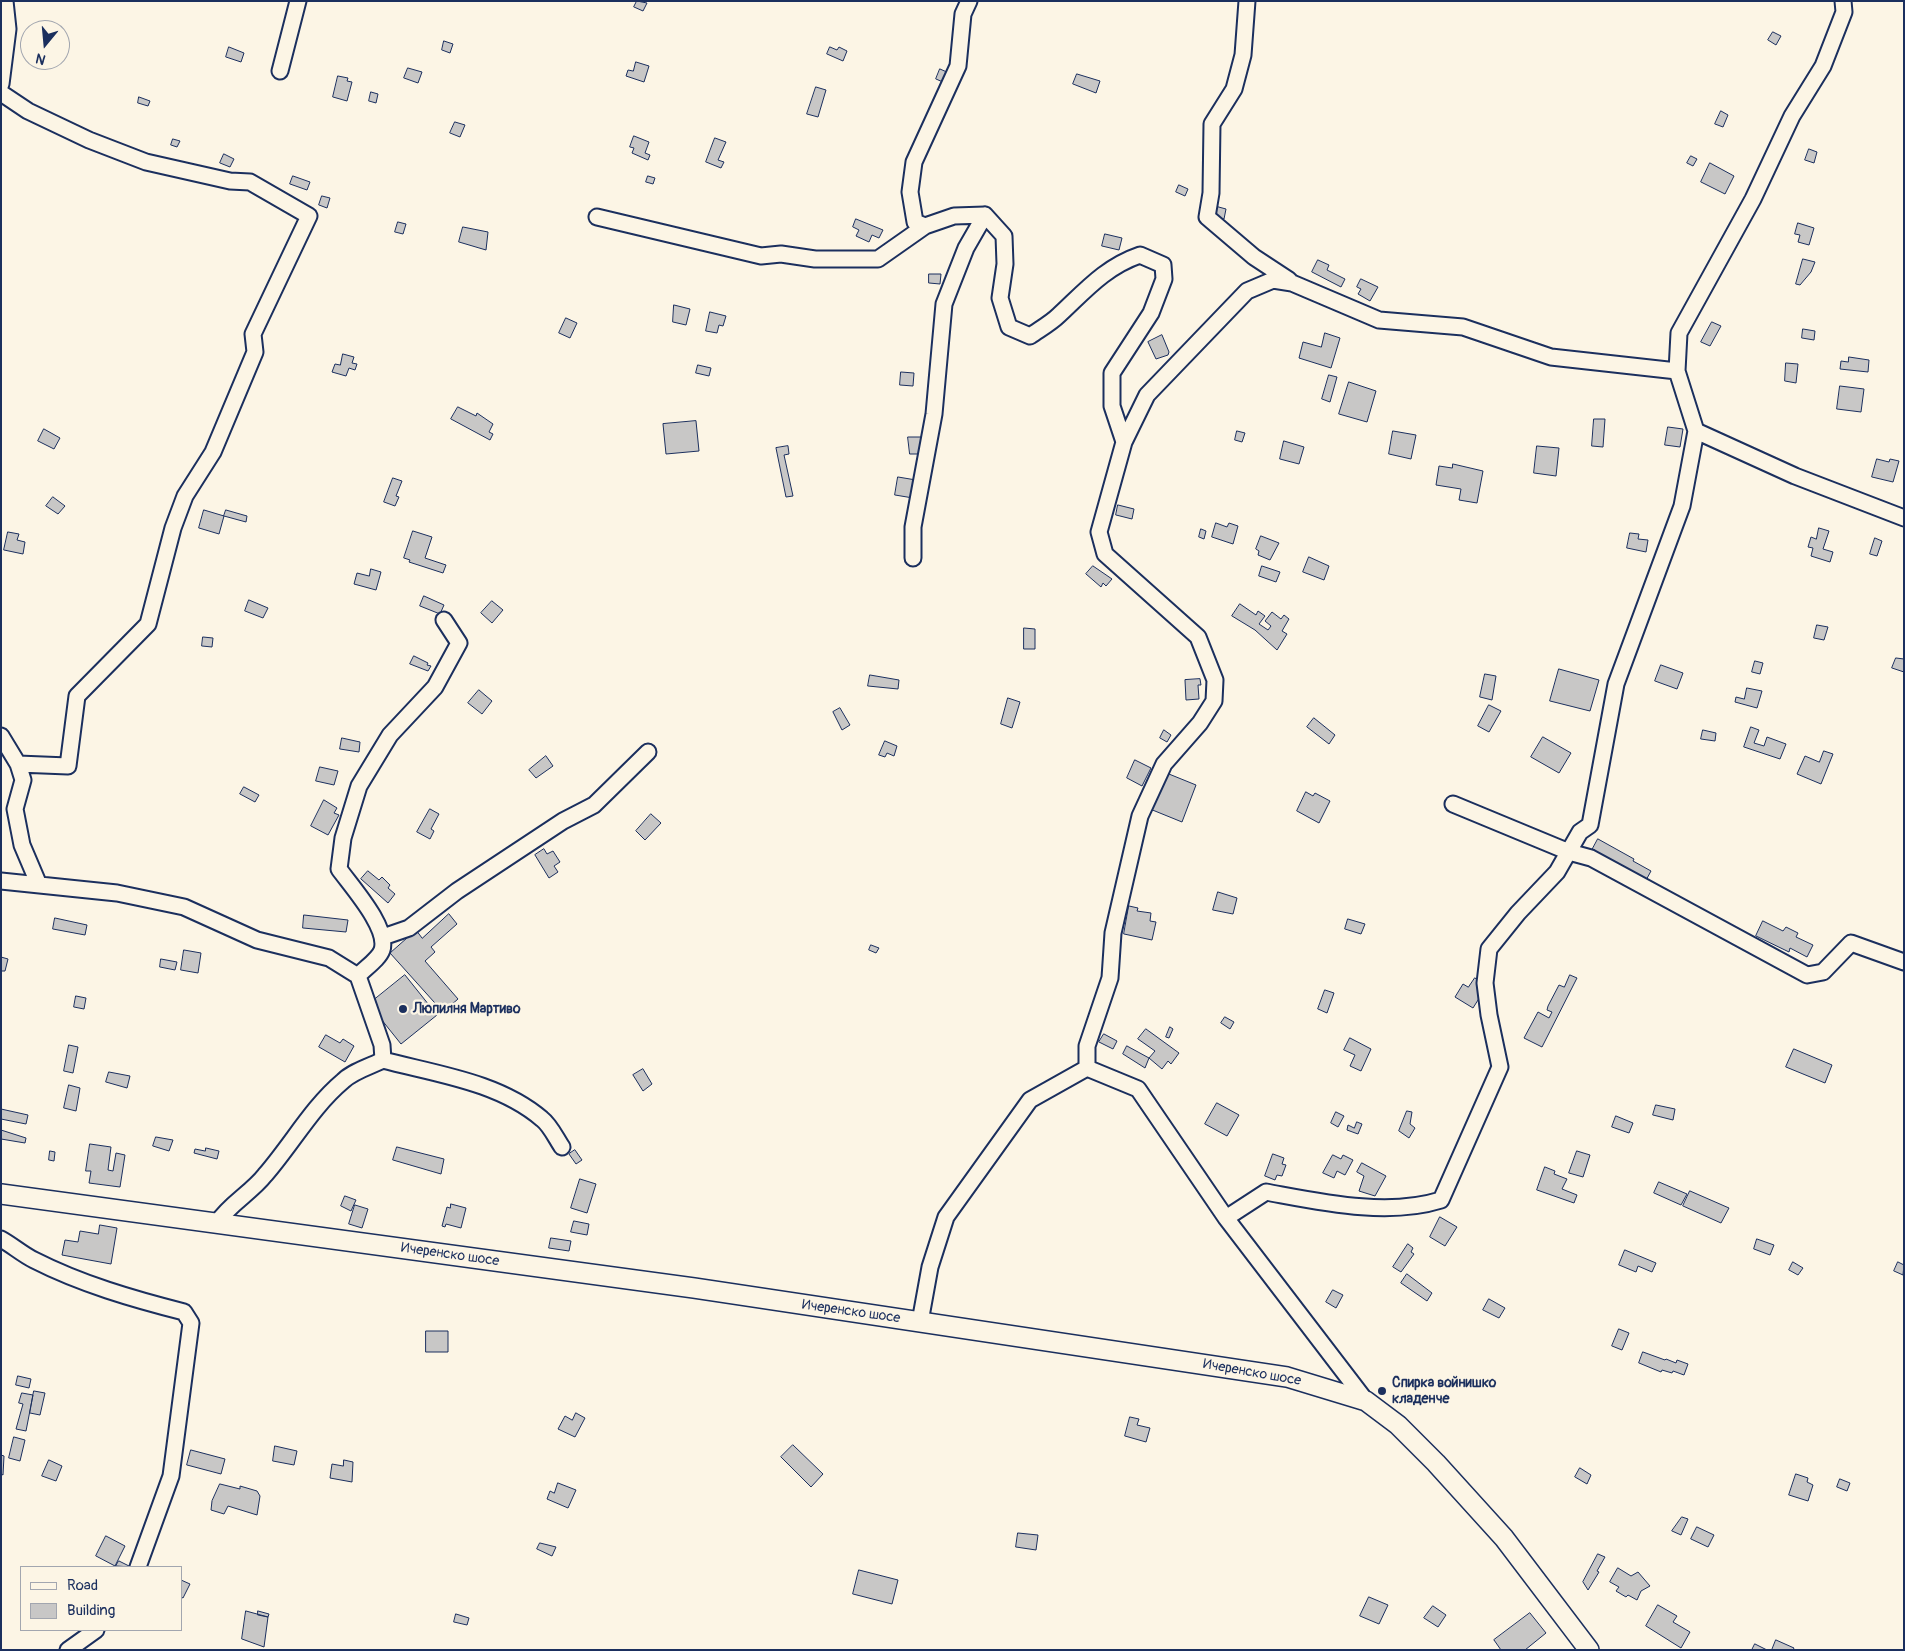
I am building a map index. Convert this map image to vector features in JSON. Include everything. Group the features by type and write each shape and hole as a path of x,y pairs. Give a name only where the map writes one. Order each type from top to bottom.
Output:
{"street":[{"path":"1,84 8,29 5,1"},
{"path":"280,71 298,1"},
{"path":"925,226 915,222 910,192 914,162 958,66 963,14 969,1"},
{"path":"1248,1 1243,55 1234,89 1212,124 1211,193 1207,217 1254,257 1292,282 1379,320 1463,327 1551,357 1677,372"},
{"path":"1226,1218 1266,1192 1359,1207 1424,1206 1441,1200 1500,1066 1489,1015 1485,983 1489,948 1518,913 1557,872 1580,832 1590,825 1616,684 1682,506 1696,431 1677,372 1679,333 1753,199 1792,116 1823,66 1844,12 1843,1"},
{"path":"1,93 28,111 97,143 146,162 230,181 250,182 309,216 253,334 255,352 213,452 185,496 172,528 148,624 77,696 68,766 18,764"},
{"path":"913,558 913,527 934,414 944,304 966,248 985,215"},
{"path":"597,217 761,256 781,254 815,258 878,259 925,226 954,216 985,215 1004,236 1005,264 1000,298 1009,327 1030,336 1058,316 1088,286 1125,260 1140,255 1163,265 1164,279 1151,313 1112,373 1112,406 1124,442"},
{"path":"1087,1068 1087,1046 1110,978 1113,933 1140,816 1164,764 1200,723 1214,701 1215,680 1198,637 1105,554 1099,532 1124,442 1147,395 1247,292 1273,280 1292,282"},
{"path":"1696,431 1795,476 1904,518"},
{"path":"358,976 382,952 383,937 376,922 339,869 343,838 359,786 390,735 435,687 459,643 444,620"},
{"path":"1,736 18,764 23,780 15,809 22,845 39,885"},
{"path":"383,937 409,928 457,891 563,821 594,805 648,752"},
{"path":"1453,804 1569,852 1591,858 1807,975 1823,972 1852,942 1904,962"},
{"path":"1,881 117,893 184,907 257,940 329,958 358,976 382,1044 383,1060"},
{"path":"217,1223 225,1210 246,1196 265,1176 319,1105 344,1079 383,1060 472,1083 509,1097 543,1119 562,1147"},
{"path":"1087,1068 1138,1089 1226,1218 1366,1401"},
{"path":"920,1322 930,1267 946,1217 1030,1100 1087,1068"},
{"name":"Ичеренско шосе","path":"1,1194 684,1287 1287,1377 1366,1401 1398,1425 1498,1531 1589,1650"},
{"path":"1,1239 33,1260 74,1277 132,1299 184,1312 191,1324 171,1476 138,1566"},
{"path":"68,1650 95,1631"}],"building":[{"path":"637,1 647,3 643,11 634,7"},
{"path":"1773,32 1781,36 1776,45 1768,40"},
{"path":"444,41 453,44 450,53 442,50"},
{"path":"229,47 244,53 241,62 226,57"},
{"path":"830,47 837,50 839,47 847,51 843,61 827,54"},
{"path":"636,62 649,66 644,82 626,76 628,70 633,71"},
{"path":"408,68 422,72 418,83 404,78"},
{"path":"940,69 949,73 945,83 936,79"},
{"path":"1077,74 1100,81 1096,93 1073,84"},
{"path":"338,76 348,78 347,81 352,82 347,101 333,97"},
{"path":"816,87 826,90 818,117 807,114"},
{"path":"371,92 378,94 376,103 369,101"},
{"path":"139,97 150,101 148,106 138,103"},
{"path":"1721,111 1728,115 1723,127 1715,124"},
{"path":"455,122 465,125 460,137 450,133"},
{"path":"634,136 649,142 645,153 650,155 648,160 632,153 634,148 630,147"},
{"path":"715,138 726,142 718,160 724,162 721,168 706,162"},
{"path":"173,139 180,141 177,147 171,145"},
{"path":"1809,149 1817,152 1814,163 1805,160"},
{"path":"224,154 234,159 230,167 220,163"},
{"path":"1691,156 1697,159 1693,166 1687,163"},
{"path":"1710,163 1734,176 1725,194 1701,182"},
{"path":"293,176 310,182 307,190 290,184"},
{"path":"648,176 655,178 653,184 646,182"},
{"path":"1179,185 1188,189 1185,196 1176,192"},
{"path":"322,196 330,198 327,208 319,205"},
{"path":"1215,206 1226,209 1224,219 1213,216"},
{"path":"856,219 883,230 879,238 872,235 869,242 856,236 859,230 853,227"},
{"path":"398,222 406,224 403,234 395,232"},
{"path":"1798,223 1814,228 1809,245 1798,242 1800,235 1795,234"},
{"path":"463,227 488,232 486,250 459,242"},
{"path":"1105,234 1122,238 1119,250 1102,246"},
{"path":"1803,259 1815,262 1811,272 1800,285 1796,284"},
{"path":"1318,260 1329,265 1327,270 1345,279 1341,287 1312,272"},
{"path":"929,274 941,274 940,284 929,283"},
{"path":"1361,279 1378,287 1370,301 1358,294 1361,289 1357,287"},
{"path":"674,305 690,309 686,325 673,322"},
{"path":"710,312 726,316 723,326 719,325 717,333 706,331"},
{"path":"566,318 577,323 570,338 559,333"},
{"path":"1712,322 1721,326 1710,346 1701,342"},
{"path":"1803,329 1815,331 1814,340 1802,338"},
{"path":"1325,333 1340,338 1331,368 1299,358 1303,342 1321,347"},
{"path":"1162,335 1169,352 1168,355 1156,359 1148,342"},
{"path":"343,354 354,357 352,363 357,364 355,370 349,368 346,376 332,372 335,364 340,365"},
{"path":"1849,357 1869,360 1868,372 1840,369 1841,361 1848,362"},
{"path":"1786,363 1798,364 1796,383 1785,381"},
{"path":"698,365 711,368 709,376 696,373"},
{"path":"901,372 914,373 913,386 900,385"},
{"path":"1329,375 1337,377 1330,402 1322,399"},
{"path":"1349,382 1376,391 1367,422 1339,414"},
{"path":"1840,386 1864,389 1861,412 1837,409"},
{"path":"458,407 476,416 477,413 493,424 489,432 493,434 490,440 451,419"},
{"path":"1594,419 1605,419 1603,447 1592,446"},
{"path":"696,421 699,451 666,454 663,424"},
{"path":"1668,427 1683,429 1680,447 1665,445"},
{"path":"44,429 60,438 54,449 38,441"},
{"path":"1237,431 1245,433 1242,442 1235,440"},
{"path":"1393,431 1416,435 1411,459 1389,454"},
{"path":"908,437 923,437 923,454 910,454"},
{"path":"1284,441 1304,447 1299,464 1280,459"},
{"path":"788,446 789,454 784,455 793,496 786,497 776,448"},
{"path":"1537,446 1559,448 1556,476 1534,473"},
{"path":"1877,459 1889,462 1890,459 1899,461 1893,482 1872,477"},
{"path":"1453,464 1483,471 1477,503 1459,500 1461,489 1436,485 1439,466 1452,468"},
{"path":"898,477 916,480 913,498 895,495"},
{"path":"393,478 402,481 396,496 399,497 395,506 384,502"},
{"path":"53,497 65,506 58,514 46,506"},
{"path":"1118,505 1134,509 1132,519 1116,515"},
{"path":"204,510 224,516 219,534 199,528"},
{"path":"226,510 247,516 246,522 224,516"},
{"path":"1216,523 1227,527 1229,523 1238,526 1233,544 1212,537"},
{"path":"1819,528 1829,531 1823,549 1833,552 1830,562 1811,556 1813,548 1808,547 1811,537 1816,539"},
{"path":"1201,529 1206,531 1204,539 1199,537"},
{"path":"413,531 432,537 425,558 446,565 443,573 409,562 410,560 404,558"},
{"path":"8,532 19,534 17,540 25,542 23,554 4,550"},
{"path":"1630,533 1639,534 1638,539 1648,540 1646,552 1627,548"},
{"path":"1261,536 1279,543 1270,560 1258,555 1259,551 1256,549"},
{"path":"1875,538 1882,541 1877,556 1870,554"},
{"path":"1309,557 1329,566 1324,580 1303,572"},
{"path":"1093,566 1112,579 1106,586 1103,583 1101,587 1086,574"},
{"path":"1262,566 1280,572 1276,582 1259,576"},
{"path":"371,569 381,572 376,590 354,584 357,573 369,576"},
{"path":"424,596 444,605 440,614 420,606"},
{"path":"249,600 268,608 263,618 245,611"},
{"path":"492,601 503,610 492,623 481,613"},
{"path":"1240,604 1256,615 1258,611 1265,616 1259,624 1268,630 1271,626 1265,621 1272,612 1281,619 1284,615 1289,619 1282,631 1287,634 1277,650 1255,630 1232,616"},
{"path":"1817,625 1828,627 1824,640 1814,638"},
{"path":"1024,628 1035,629 1035,649 1024,649"},
{"path":"203,637 213,638 212,647 202,646"},
{"path":"414,656 431,666 428,671 410,664"},
{"path":"1896,658 1904,659 1904,672 1892,668"},
{"path":"1755,661 1763,663 1760,674 1752,672"},
{"path":"1661,665 1683,673 1677,689 1655,681"},
{"path":"1559,669 1599,680 1590,711 1550,701"},
{"path":"1485,674 1496,676 1492,700 1480,697"},
{"path":"870,675 899,680 898,689 868,686"},
{"path":"1200,679 1201,685 1198,685 1199,699 1186,700 1185,680"},
{"path":"1747,688 1762,691 1757,708 1735,702 1736,697 1744,699"},
{"path":"479,690 492,701 482,714 468,703"},
{"path":"1008,698 1020,702 1012,728 1001,724"},
{"path":"1489,705 1501,711 1489,732 1478,726"},
{"path":"840,708 850,725 842,730 833,712"},
{"path":"1314,718 1335,735 1329,744 1307,727"},
{"path":"1751,727 1759,730 1754,743 1764,746 1767,737 1786,744 1780,759 1744,747"},
{"path":"1164,730 1171,735 1167,742 1160,738"},
{"path":"1703,730 1716,733 1715,741 1701,739"},
{"path":"1543,737 1571,753 1559,773 1531,757"},
{"path":"342,738 360,742 359,752 340,749"},
{"path":"885,741 897,746 894,756 887,753 885,757 879,755"},
{"path":"1824,751 1833,754 1821,784 1797,774 1805,756 1819,762"},
{"path":"546,756 553,766 536,778 529,770"},
{"path":"1135,760 1151,768 1142,786 1127,778"},
{"path":"320,767 338,771 334,785 316,781"},
{"path":"1164,772 1196,785 1182,822 1150,809"},
{"path":"244,787 259,795 255,802 240,794"},
{"path":"1306,792 1313,796 1315,793 1330,801 1319,823 1297,811"},
{"path":"324,800 337,808 334,813 339,815 328,835 311,826"},
{"path":"430,809 439,814 431,829 434,831 430,839 417,832"},
{"path":"651,814 661,823 645,840 636,831"},
{"path":"1598,839 1651,871 1645,882 1591,852"},
{"path":"544,849 547,854 553,851 560,862 554,866 558,872 549,878 535,855"},
{"path":"368,871 379,880 382,877 390,885 388,888 395,894 388,903 361,879"},
{"path":"1218,892 1237,898 1233,914 1213,910"},
{"path":"1129,906 1138,908 1137,911 1151,913 1150,921 1156,922 1152,940 1124,934"},
{"path":"449,914 457,924 431,947 435,952 425,961 458,999 443,1012 390,953 416,930 422,938"},
{"path":"304,915 348,920 346,932 303,928"},
{"path":"55,918 87,925 85,935 53,929"},
{"path":"1348,919 1365,924 1361,934 1345,929"},
{"path":"1763,921 1783,931 1786,927 1798,933 1796,937 1813,945 1807,957 1790,948 1789,952 1756,936"},
{"path":"871,945 879,948 876,953 869,950"},
{"path":"184,950 201,953 198,973 181,970"},
{"path":"1,957 8,959 5,971 1,971"},
{"path":"161,959 177,962 175,970 160,967"},
{"name":"Люпилня Мартиво","path":"405,975 437,1015 401,1044 369,1004"},
{"path":"1570,975 1577,978 1542,1047 1524,1038 1538,1012 1549,1018 1552,1012 1547,1010 1548,1006 1559,985 1564,987"},
{"path":"1475,978 1480,982 1477,987 1483,992 1473,1008 1455,997 1463,984 1468,987"},
{"path":"1325,990 1334,993 1327,1013 1318,1009"},
{"path":"76,996 86,998 84,1009 74,1007"},
{"path":"1225,1017 1234,1022 1230,1029 1221,1023"},
{"path":"1170,1027 1173,1029 1169,1038 1166,1037"},
{"path":"1146,1029 1179,1053 1171,1064 1168,1061 1162,1069 1149,1058 1155,1051 1138,1039"},
{"path":"1104,1034 1117,1041 1113,1049 1099,1042"},
{"path":"326,1035 340,1043 343,1039 354,1046 345,1062 319,1047"},
{"path":"1350,1038 1371,1049 1361,1071 1350,1066 1355,1055 1344,1050"},
{"path":"69,1045 78,1047 73,1073 64,1071"},
{"path":"1127,1046 1149,1058 1145,1068 1123,1054"},
{"path":"1794,1049 1832,1065 1825,1083 1786,1067"},
{"path":"643,1069 652,1084 643,1091 633,1075"},
{"path":"109,1072 130,1076 127,1088 106,1082"},
{"path":"69,1085 80,1088 76,1111 64,1108"},
{"path":"1217,1103 1239,1115 1227,1136 1205,1124"},
{"path":"1656,1105 1675,1109 1673,1120 1653,1115"},
{"path":"1,1109 28,1115 26,1124 1,1119"},
{"path":"1407,1111 1412,1112 1410,1124 1415,1128 1409,1138 1399,1131"},
{"path":"1336,1112 1344,1116 1338,1127 1331,1123"},
{"path":"1616,1116 1633,1123 1629,1133 1612,1127"},
{"path":"1357,1122 1362,1124 1358,1134 1347,1130 1348,1125 1354,1128"},
{"path":"1,1130 26,1138 25,1143 1,1139"},
{"path":"156,1137 173,1140 169,1151 153,1146"},
{"path":"90,1144 111,1147 108,1170 113,1171 116,1153 125,1155 120,1187 89,1183 91,1171 86,1171"},
{"path":"397,1147 444,1159 441,1174 393,1160"},
{"path":"206,1148 219,1151 217,1159 194,1153 195,1149 205,1151"},
{"path":"575,1150 582,1160 576,1164 569,1154"},
{"path":"50,1151 55,1152 54,1161 49,1160"},
{"path":"1577,1151 1590,1155 1583,1177 1569,1173"},
{"path":"1273,1154 1284,1158 1282,1164 1286,1165 1282,1176 1277,1175 1275,1180 1265,1176"},
{"path":"1333,1155 1341,1159 1343,1155 1353,1160 1345,1175 1337,1171 1334,1178 1323,1173"},
{"path":"1362,1163 1386,1176 1375,1196 1359,1191 1364,1176 1357,1172"},
{"path":"1545,1167 1555,1171 1554,1174 1567,1179 1562,1189 1577,1195 1574,1203 1537,1190"},
{"path":"580,1179 596,1184 587,1213 571,1208"},
{"path":"1659,1182 1687,1194 1681,1205 1654,1193"},
{"path":"1690,1191 1729,1208 1721,1223 1683,1206"},
{"path":"345,1196 356,1200 351,1211 341,1206"},
{"path":"451,1204 466,1208 461,1228 446,1224 445,1227 442,1226 447,1207 450,1208"},
{"path":"355,1205 368,1209 362,1228 349,1224"},
{"path":"1440,1217 1457,1227 1445,1246 1430,1237"},
{"path":"574,1221 589,1224 587,1235 571,1232"},
{"path":"100,1225 117,1228 111,1264 62,1255 65,1240 78,1242 80,1231 98,1234"},
{"path":"551,1238 571,1241 569,1251 549,1248"},
{"path":"1757,1239 1774,1245 1770,1255 1754,1249"},
{"path":"1408,1244 1413,1248 1411,1252 1414,1254 1401,1272 1393,1267"},
{"path":"1625,1250 1656,1263 1652,1272 1638,1266 1636,1272 1619,1265"},
{"path":"1793,1262 1803,1268 1798,1275 1789,1270"},
{"path":"1898,1262 1904,1265 1903,1275 1894,1271"},
{"path":"1407,1274 1432,1293 1427,1301 1401,1283"},
{"path":"1333,1290 1343,1295 1336,1308 1326,1302"},
{"path":"1489,1299 1505,1308 1499,1318 1483,1310"},
{"path":"1619,1329 1629,1333 1622,1350 1612,1346"},
{"path":"426,1331 448,1331 448,1352 426,1352"},
{"path":"1643,1352 1676,1363 1677,1360 1688,1364 1684,1375 1673,1371 1672,1373 1662,1370 1661,1372 1639,1363"},
{"path":"18,1376 31,1379 29,1388 16,1385"},
{"path":"34,1391 45,1393 40,1415 30,1413"},
{"path":"22,1393 33,1395 26,1431 16,1429 23,1404 19,1403"},
{"path":"576,1413 585,1418 575,1437 558,1429 565,1416 572,1420"},
{"path":"1130,1417 1139,1419 1137,1425 1150,1428 1146,1442 1125,1436"},
{"path":"14,1437 25,1440 20,1461 9,1458"},
{"path":"793,1445 823,1474 811,1487 781,1457"},
{"path":"275,1446 297,1451 294,1465 273,1461"},
{"path":"191,1450 225,1459 221,1474 187,1465"},
{"path":"1,1455 4,1456 3,1475 1,1474"},
{"path":"49,1460 62,1466 56,1481 42,1476"},
{"path":"344,1460 353,1462 352,1482 330,1478 332,1464 343,1466"},
{"path":"1580,1468 1591,1475 1587,1484 1575,1477"},
{"path":"1796,1474 1808,1478 1807,1482 1813,1485 1808,1501 1789,1495"},
{"path":"1840,1479 1850,1483 1847,1491 1837,1487"},
{"path":"558,1483 576,1490 568,1508 547,1499 550,1491 554,1493"},
{"path":"220,1484 240,1489 240,1486 257,1491 260,1496 257,1515 228,1506 224,1514 211,1510 212,1501"},
{"path":"1682,1517 1688,1519 1681,1535 1672,1531"},
{"path":"1697,1527 1714,1535 1708,1547 1691,1539"},
{"path":"1018,1533 1038,1535 1036,1550 1016,1547"},
{"path":"106,1536 125,1546 115,1566 96,1556"},
{"path":"540,1543 556,1547 552,1556 537,1549"},
{"path":"1598,1554 1605,1557 1597,1571 1599,1572 1588,1590 1583,1582"},
{"path":"119,1561 129,1566 116,1566"},
{"path":"1618,1568 1631,1576 1638,1572 1650,1586 1641,1591 1637,1600 1628,1595 1626,1597 1616,1591 1619,1587 1610,1582"},
{"path":"859,1570 898,1580 892,1604 853,1594"},
{"path":"182,1580 190,1584 182,1598"},
{"path":"1369,1597 1388,1605 1379,1624 1360,1616"},
{"path":"1658,1605 1677,1616 1673,1622 1690,1632 1681,1648 1646,1626"},
{"path":"1433,1606 1446,1615 1438,1627 1424,1618"},
{"path":"246,1611 268,1617 264,1647 242,1639"},
{"path":"258,1611 269,1614 268,1617 258,1615"},
{"path":"1530,1613 1546,1633 1525,1650 1501,1650 1494,1640"},
{"path":"456,1614 469,1618 467,1625 454,1622"},
{"path":"1776,1640 1794,1648 1793,1650 1772,1650"},
{"path":"1755,1644 1767,1650 1752,1650"}],"place":[{"name":"Люпилня Мартиво","path":"403,1009"},
{"name":"Спирка войнишко кладенче","path":"1382,1391"}]}
